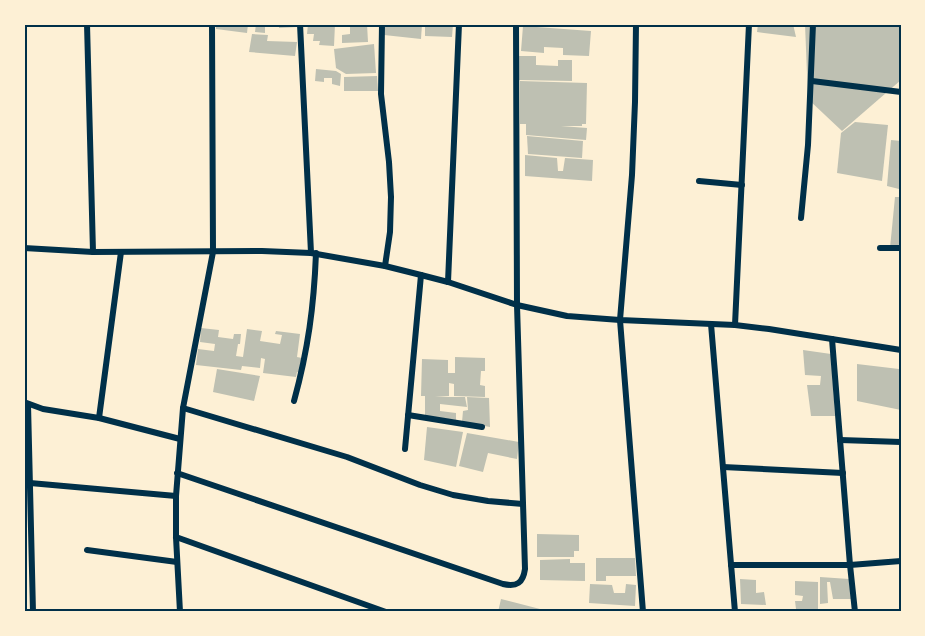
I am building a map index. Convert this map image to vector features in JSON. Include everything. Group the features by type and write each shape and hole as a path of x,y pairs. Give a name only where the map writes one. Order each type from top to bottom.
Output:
{"street":[{"path":"87,24 93,252"},
{"path":"180,612 176,496 180,439 183,408 213,252 212,24"},
{"path":"294,401 304,365 315,291 300,24"},
{"path":"382,24 381,94 391,197 390,232 385,266"},
{"path":"448,282 459,24"},
{"path":"177,473 503,584 511,586 519,583 524,577 517,305 516,24"},
{"path":"636,24 632,175 620,320 643,612"},
{"path":"735,325 749,24"},
{"path":"801,218 812,81 813,24"},
{"path":"812,81 901,92"},
{"path":"699,181 742,185"},
{"path":"24,248 93,252 314,253 385,266 448,282 517,305 567,316 735,325 901,350"},
{"path":"880,248 901,248"},
{"path":"99,418 121,252"},
{"path":"405,449 420,275"},
{"path":"711,324 735,612"},
{"path":"831,339 855,612"},
{"path":"33,612 26,403 60,412 99,418 180,439"},
{"path":"183,408 347,457 453,495 523,504"},
{"path":"408,415 482,427"},
{"path":"840,440 901,442"},
{"path":"723,467 843,473"},
{"path":"30,483 176,496"},
{"path":"176,537 386,612"},
{"path":"87,550 177,562"},
{"path":"731,565 850,565 901,561"}],"building":[{"path":"216,24 248,24 247,33 216,29"},
{"path":"256,24 265,24 265,33 255,32"},
{"path":"279,24 297,24 297,27 279,28"},
{"path":"308,24 335,24 334,46 319,45 320,41 313,41 314,34 307,34"},
{"path":"343,24 367,24 368,42 342,43 342,35 350,34 350,26"},
{"path":"384,24 422,24 421,39 384,35"},
{"path":"425,24 453,24 452,37 425,36"},
{"path":"758,24 793,24 796,37 757,32"},
{"path":"805,24 901,24 901,80 842,131 808,99"},
{"path":"523,26 591,31 589,56 563,55 563,48 544,47 544,53 521,51"},
{"path":"252,34 268,35 267,41 297,42 295,56 249,52"},
{"path":"374,44 376,73 346,74 336,68 334,49"},
{"path":"518,56 536,56 536,65 558,66 558,60 572,60 572,81 518,80"},
{"path":"316,69 336,71 341,74 340,86 332,84 332,78 324,78 324,82 315,81"},
{"path":"377,76 378,91 344,91 344,77"},
{"path":"520,81 587,83 586,124 561,126 587,128 586,140 526,135 526,124 520,124"},
{"path":"855,122 888,125 882,181 837,173 841,133"},
{"path":"527,136 583,141 582,158 528,154"},
{"path":"891,140 901,141 899,189 887,186"},
{"path":"525,155 557,158 558,171 563,171 565,158 593,160 592,181 525,176"},
{"path":"895,197 901,197 901,244 890,248"},
{"path":"201,328 219,330 218,337 233,339 234,334 241,334 236,356 243,357 247,329 262,331 260,341 280,344 282,335 275,334 276,331 300,334 297,357 302,358 299,373 297,372 296,377 263,373 265,359 261,358 260,368 242,366 241,370 196,365 198,349 214,351 215,344 200,342"},
{"path":"803,350 831,354 835,416 811,416 807,385 820,385 821,376 805,375"},
{"path":"455,357 485,358 485,371 481,371 480,385 485,386 485,397 454,396 454,384 449,383 449,396 435,397 465,397 467,407 440,404 440,411 456,413 456,420 425,416 425,396 421,396 422,359 448,360 448,373 455,373"},
{"path":"857,364 899,369 901,410 857,401"},
{"path":"217,369 260,376 254,401 213,392"},
{"path":"467,397 489,398 490,427 462,422 463,411 468,410"},
{"path":"427,427 463,432 456,467 424,460"},
{"path":"467,433 519,442 517,459 488,453 483,472 459,466"},
{"path":"537,534 579,535 579,551 574,551 574,557 537,557"},
{"path":"596,558 635,558 636,576 606,576 606,581 596,581"},
{"path":"570,559 570,563 585,563 585,581 540,580 540,560"},
{"path":"820,577 849,579 851,599 833,599 830,582 827,582 828,603 820,604"},
{"path":"740,579 756,580 756,593 764,592 766,605 741,604"},
{"path":"795,581 818,582 818,610 796,609 795,601 802,601 803,596 795,595"},
{"path":"590,584 612,585 614,593 625,593 626,584 636,585 635,606 589,603"},
{"path":"501,599 540,609 540,612 498,612"}]}
